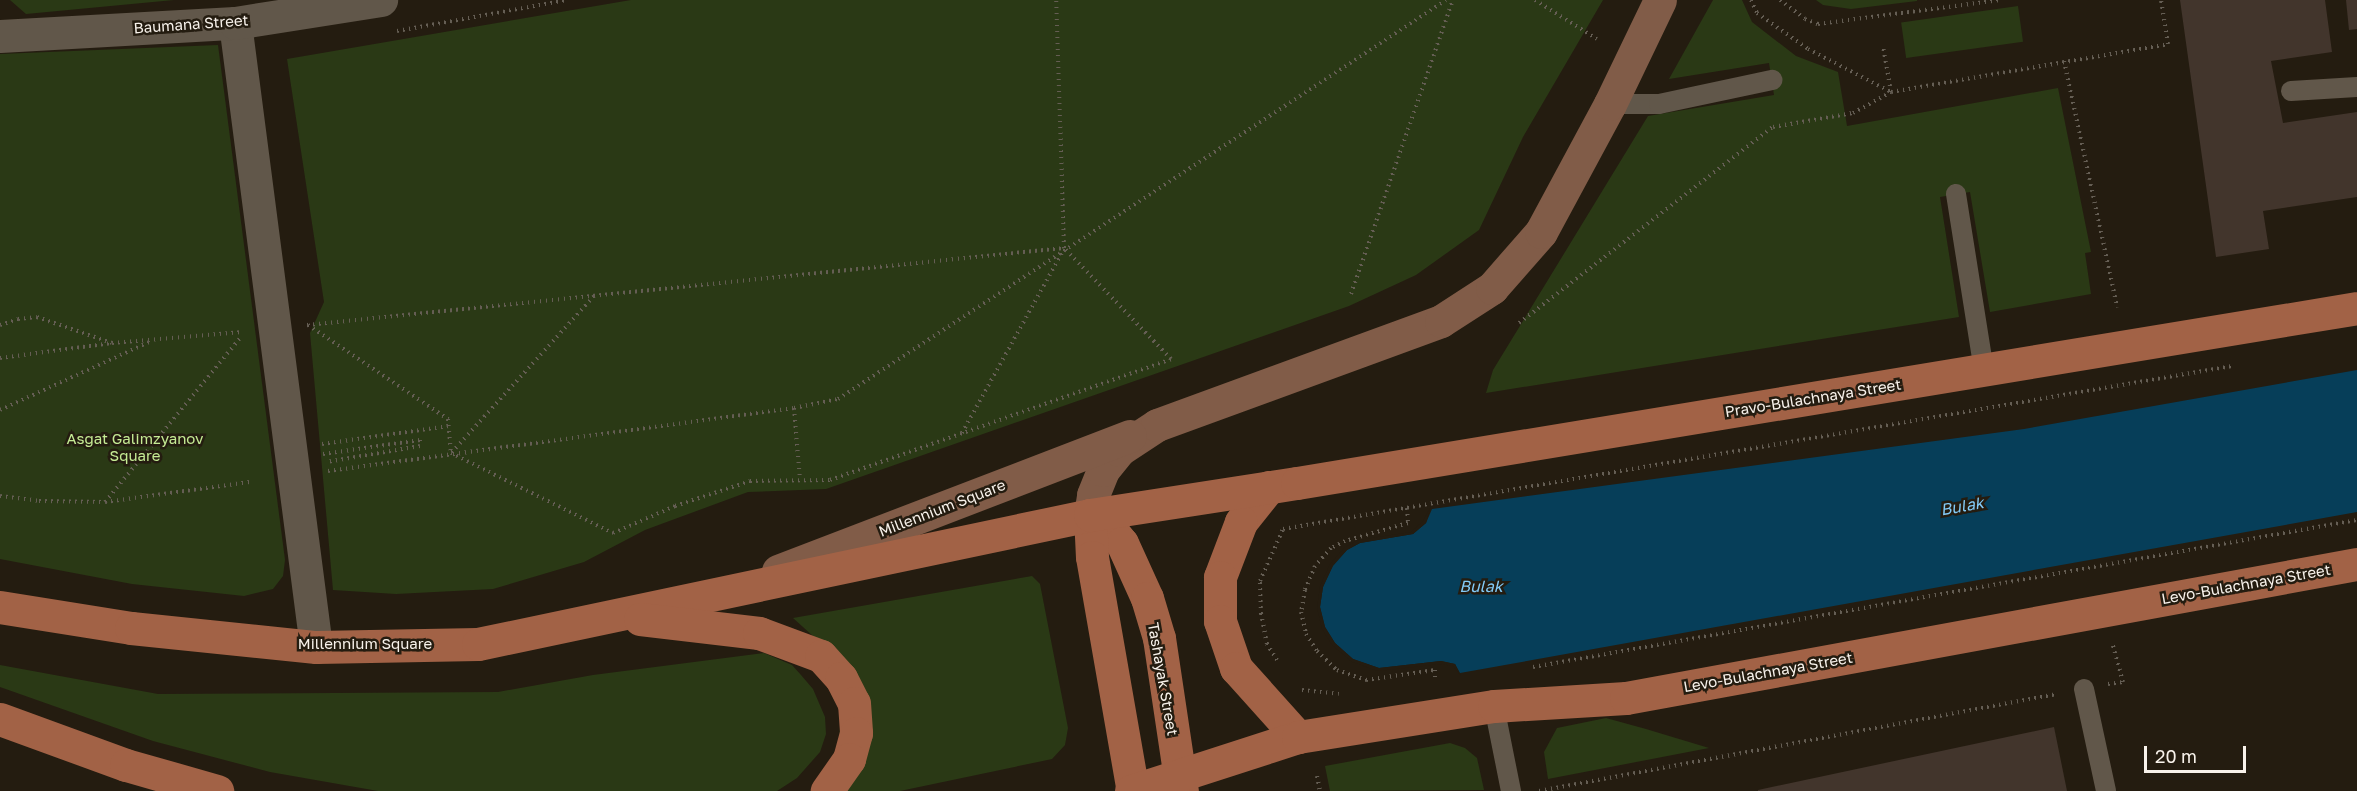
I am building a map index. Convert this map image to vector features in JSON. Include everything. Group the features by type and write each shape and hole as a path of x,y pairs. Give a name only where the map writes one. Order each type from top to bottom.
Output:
{"main road":[{"name":"Pravo-Bulachnaya Street","path":"1090,515 2357,308"},
{"path":"1269,487 1241,522 1220,577 1220,621 1236,668 1263,701 1298,737"},
{"name":"Millennium Square","path":"0,607 131,628 316,646 478,644 1090,515"},
{"path":"1090,515 1092,557 1132,791 1181,783"},
{"name":"Tashayak Street","path":"1090,515 1108,526 1122,543 1147,598 1159,638 1181,783"},
{"name":"Levo-Bulachnaya Street","path":"1181,783 1298,737 1494,706 1626,698 2357,564"},
{"path":"614,616 759,633 821,656 841,678 854,703 856,733 849,759 827,791"},
{"path":"0,719 126,765 217,791"}],"street":[{"name":"Baumana Street","path":"0,36 235,23 381,0"},
{"path":"1090,515 1093,495 1103,470 1119,450 1157,425 1441,321 1492,288 1541,232 1611,104 1660,0"},
{"path":"235,23 254,327 316,646"},
{"name":"Millennium Square","path":"726,591 1157,425"}],"lane":[{"path":"1611,104 1659,104 1772,80"},
{"path":"2291,91 2357,87"},
{"path":"1956,194 1984,370"},
{"path":"2084,689 2106,791"},
{"path":"1494,706 1511,791"}],"path":[{"path":"390,32 567,0"},
{"path":"962,433 1064,248 1056,0"},
{"path":"328,471 794,408 838,399 1064,248 1446,0"},
{"path":"1351,294 1453,0"},
{"path":"1535,0 1597,39"},
{"path":"1751,0 1756,13 1808,49 1891,92"},
{"path":"1780,0 1804,19 1818,24 1968,2 2000,0"},
{"path":"1520,324 1773,127 1853,113 1891,92 2168,44 2162,0"},
{"path":"1883,46 1891,92"},
{"path":"2064,61 2117,307"},
{"path":"0,357 254,327 308,325 1064,248"},
{"path":"451,453 613,533 675,506 750,481 830,480 1171,360 1064,248"},
{"path":"451,453 594,296"},
{"path":"306,313 308,325 448,419 451,453"},
{"path":"0,326 18,319 37,317 112,343"},
{"path":"105,502 254,327"},
{"path":"0,410 153,340"},
{"path":"1279,662 1268,644 1261,614 1260,581 1283,529 2240,365"},
{"path":"794,408 800,480"},
{"path":"317,445 449,426"},
{"path":"319,454 420,440 420,446 319,463"},
{"path":"0,496 39,501 105,502 250,482"},
{"path":"1407,508 1408,523 1345,541 1331,548 1315,566 1305,590 1301,612 1306,634 1317,651 1337,670 1366,680 1435,670 1435,685 1446,682"},
{"path":"1528,668 2357,520"},
{"path":"1539,791 2123,682 2112,641"},
{"path":"1296,690 1348,695"},
{"path":"1317,776 1320,791"}],"green space":[{"path":"10,0 174,0 26,14"},
{"path":"631,0 1603,0 1523,137 1479,230 1416,275 1349,306 826,489 748,492 645,530 584,562 493,589 396,594 333,590 310,333 324,302 287,59"},
{"path":"1713,0 1742,0 1752,22 1796,56 1838,72 1847,126 2058,88 2091,252 2085,253 2091,294 1990,312 1970,192 1940,197 1959,317 1486,393 1493,370 1648,116 1774,95 1769,63 1669,79"},
{"path":"1816,0 1917,1 1851,9 1823,5"},
{"path":"2018,6 2023,42 1906,58 1901,22"},
{"name":"Asgat Galimzyanov Square","path":"218,45 285,560 283,576 273,589 244,596 132,584 0,559 0,54"},
{"path":"1032,576 1040,584 1068,728 1065,745 1052,759 900,791 836,791 844,664 793,618"},
{"path":"764,653 792,665 813,689 825,717 826,734 820,752 797,778 777,791 378,791 270,772 153,741 0,687 0,665 158,694 498,692 593,675"},
{"path":"1606,718 1709,748 1548,779 1544,752 1557,728"},
{"path":"1450,743 1465,748 1477,758 1484,790 1330,791 1325,766"}],"water":[{"name":"Bulak","path":"2357,370 2357,512 1460,673 1455,664 1441,661 1379,668 1353,659 1335,643 1325,627 1320,607 1323,587 1333,565 1347,550 1360,543 1413,534 1426,523 1432,509 2024,429"}],"pier":[{"path":"1431,506 1426,523 1413,534 1360,543 1347,550 1333,566 1323,587 1320,607 1325,627 1335,643 1353,659 1379,668 1441,661 1455,664 1461,676 1453,666 1441,664 1378,671 1352,662 1332,645 1322,629 1317,608 1320,586 1330,564 1345,547 1358,540 1411,532 1423,521"}],"building":[{"path":"2180,0 2325,0 2332,52 2271,61 2283,123 2357,112 2357,197 2263,211 2269,249 2216,257"},
{"path":"2346,0 2357,0 2357,29 2349,30"},
{"path":"2054,727 2067,791 1758,791 1758,790"}]}
